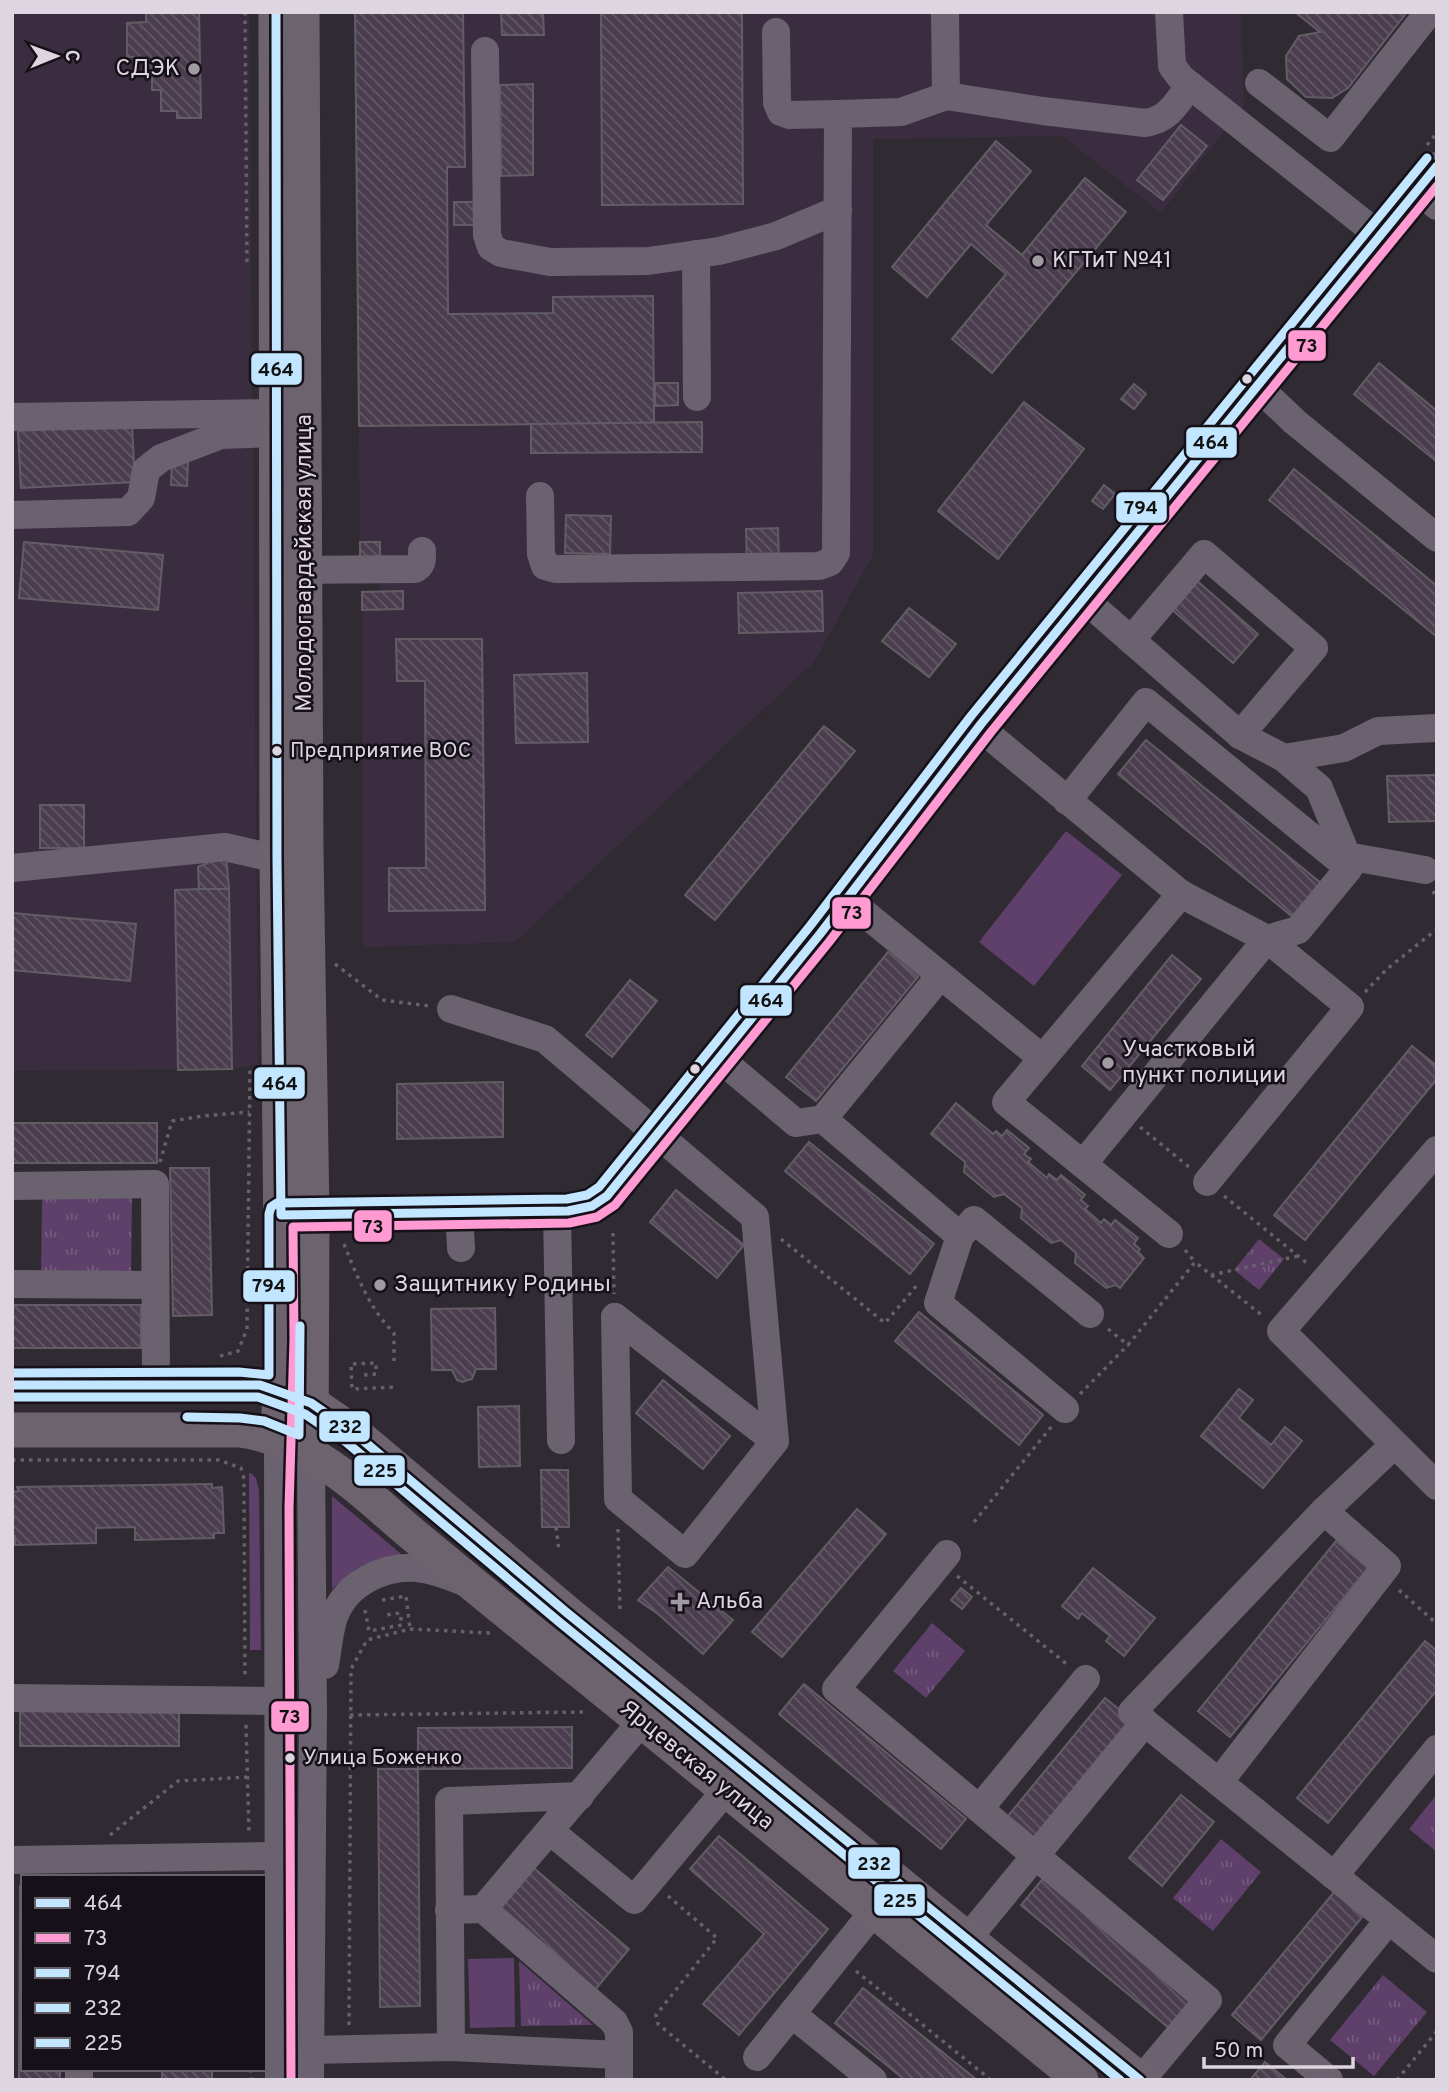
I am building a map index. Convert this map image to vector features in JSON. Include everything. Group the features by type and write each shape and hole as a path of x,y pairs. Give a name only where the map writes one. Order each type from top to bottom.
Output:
{"main road":[{"name":"Молодогвардейская улица","path":"276,12 277,423 291,570 306,849 296,1215 296,1397 311,1453"},
{"name":"Молодогвардейская улица","path":"296,1215 277,859 291,570 302,12"},
{"path":"12,1385 239,1384 260,1385 296,1397"},
{"name":"Молодогвардейская улица","path":"278,1438 296,1397"},
{"name":"Ярцевская улица","path":"296,1397 372,1447 557,1605 1141,2080"},
{"path":"12,1430 240,1430 278,1438 311,1453"},
{"name":"Ярцевская улица","path":"311,1453 361,1490 474,1586 1075,2078"}],"street":[{"path":"945,12 946,96"},
{"path":"1170,12 1172,66 1181,78 1380,236"},
{"path":"1259,83 1330,138 1429,12"},
{"path":"776,32 777,103 781,112 789,115 901,112 946,96 1145,123 1157,121 1167,115 1190,85"},
{"path":"485,51 487,235 491,247 501,253 550,262 648,261 719,251 776,236 838,210"},
{"path":"540,496 541,554 545,566 556,569 819,566 830,562 835,553 838,114"},
{"path":"296,1215 557,1212 584,1210 599,1204 720,1059 979,727 1380,236 1427,198 1437,166"},
{"path":"696,254 697,397"},
{"path":"1258,387 1295,422 1437,538"},
{"path":"12,417 277,423"},
{"path":"12,515 128,512 141,498 146,470 161,458 221,435 277,423"},
{"path":"291,570 415,569 422,563 422,551"},
{"path":"1130,640 1204,554 1314,648 1240,735"},
{"path":"1084,599 1240,735 1284,758 1319,788 1347,856 1425,870"},
{"path":"1067,801 1146,702 1349,868 1298,930 1267,939 1083,1164"},
{"path":"979,727 1181,894 1267,939 1350,1007 1207,1182"},
{"path":"1284,758 1344,748 1378,731 1436,727"},
{"path":"12,868 225,847 277,859"},
{"path":"1169,1234 1006,1102 1181,894"},
{"path":"847,899 1042,1058"},
{"path":"720,1059 796,1123 823,1119 940,976"},
{"path":"451,1009 545,1039 755,1217 775,1441 685,1553 618,1499 614,1317"},
{"path":"823,1119 960,1237"},
{"path":"1437,1150 1281,1331 1437,1486"},
{"path":"12,1186 155,1184 156,1384"},
{"path":"459,1212 461,1248"},
{"path":"557,1212 561,1440"},
{"path":"1065,1409 938,1303 960,1237 974,1220 1090,1314"},
{"path":"12,1284 155,1285"},
{"path":"614,1317 775,1441"},
{"name":"Молодогвардейская улица","path":"278,1438 279,2080"},
{"path":"1394,1445 1324,1511 1132,1712 1437,1959"},
{"name":"Молодогвардейская улица","path":"310,2080 313,1711 311,1453"},
{"path":"1219,1782 1387,1566 1324,1511"},
{"path":"944,1558 836,1689 1208,2000 1141,2080"},
{"path":"313,1711 334,1617 344,1599 356,1586 387,1571 417,1569 446,1574 474,1586"},
{"path":"980,1808 1086,1679"},
{"path":"12,1698 278,1701"},
{"path":"483,1909 642,1721"},
{"path":"967,1939 1145,1722"},
{"path":"1334,1876 1437,1749"},
{"path":"550,1831 634,1900 726,1790"},
{"path":"451,2047 449,1801 580,1796"},
{"path":"12,1860 79,1868 278,1856"},
{"path":"310,2050 451,2047 620,2068 619,2032 614,2022 483,1909 449,1910"},
{"path":"757,2057 874,1911"},
{"path":"1329,2080 1287,2045 1389,1920"},
{"path":"792,2014 873,2080"}],"path":[{"path":"245,12 247,276"},
{"path":"1350,1007 1387,969 1437,929"},
{"path":"330,964 336,964 382,1000 451,1009"},
{"path":"238,1351 247,1329 249,1102"},
{"path":"155,1184 162,1149 172,1121 249,1112"},
{"path":"755,1217 885,1323 918,1284"},
{"path":"613,1233 614,1317"},
{"path":"344,1244 360,1284 379,1318 394,1333 394,1361"},
{"path":"1211,1275 1298,1256"},
{"path":"974,1522 1065,1409 1128,1345 1195,1262 1281,1331"},
{"path":"1090,1314 1128,1345"},
{"path":"363,1375 376,1374 376,1363 351,1364 352,1389 396,1387"},
{"path":"12,1460 219,1460 241,1468 244,1479 245,1701 250,1857"},
{"path":"618,1499 620,1614"},
{"path":"556,1527 559,1550"},
{"path":"944,1558 1086,1679"},
{"path":"1381,1574 1437,1624"},
{"path":"375,1601 406,1596 411,1629"},
{"path":"364,1603 369,1631 402,1625 400,1613 385,1615"},
{"path":"349,2050 351,1669 367,1640 411,1629 489,1633"},
{"path":"350,1715 593,1712"},
{"path":"79,1868 178,1781 247,1777"},
{"path":"651,1881 717,1938 656,2015 658,2024 726,2080"},
{"path":"838,1956 991,2080"},
{"path":"1396,2080 1437,2031"}],"shaded area":[{"path":"12,12 249,12 258,1065 232,1069 12,1071"},
{"path":"355,12 1241,12 1244,105 1161,213 1062,136 873,139 873,555 814,662 515,942 363,947 362,592 380,591 380,561 360,560"}],"green space":[{"path":"1066,831 1122,875 1034,986 979,942"},
{"path":"42,1196 132,1197 131,1276 41,1275"},
{"path":"1259,1239 1284,1259 1259,1290 1234,1270"},
{"path":"249,1473 256,1478 259,1490 261,1650 250,1650"},
{"path":"332,1496 401,1555 356,1569 332,1589"},
{"path":"932,1623 965,1651 926,1698 893,1671"},
{"path":"1437,1794 1437,1852 1409,1829"},
{"path":"1221,1839 1261,1872 1213,1931 1173,1898"},
{"path":"514,1958 515,2027 470,2028 468,1959"},
{"path":"519,1961 593,2025 521,2026"},
{"path":"1383,1975 1427,2012 1374,2076 1330,2040"}],"building":[{"path":"146,12 199,12 201,118 177,118 177,111 161,111 161,90 152,90 152,74 146,74 145,57 127,57 127,23 146,22"},
{"path":"355,12 463,12 465,167 447,167 448,314 553,313 553,297 653,296 654,423 359,426"},
{"path":"501,12 543,12 544,35 502,35"},
{"path":"601,12 742,12 743,204 602,205"},
{"path":"925,12 925,13 742,13"},
{"path":"1295,12 1407,12 1348,88 1332,98 1306,97 1287,79 1286,56 1299,36 1320,32"},
{"path":"533,84 533,175 501,176 500,85"},
{"path":"1181,125 1207,146 1163,200 1137,180"},
{"name":"КГТиТ №41","path":"996,141 1031,171 986,225 1022,255 1085,178 1126,212 992,373 952,339 1006,274 971,244 927,297 892,267"},
{"path":"454,202 477,202 477,225 454,225"},
{"path":"1379,363 1437,411 1437,462 1354,394"},
{"path":"655,383 678,383 678,405 655,406"},
{"path":"1134,384 1146,394 1134,409 1121,399"},
{"path":"1024,402 1084,449 998,559 938,511"},
{"path":"702,422 702,452 531,453 531,424"},
{"path":"132,425 135,482 21,488 18,431"},
{"path":"172,459 188,460 187,486 171,485"},
{"path":"1294,469 1437,586 1437,637 1269,500"},
{"path":"1104,485 1115,494 1103,509 1092,501"},
{"path":"566,515 611,516 610,554 565,553"},
{"path":"778,528 779,564 747,565 746,529"},
{"path":"24,542 163,555 158,610 19,598"},
{"path":"360,542 380,542 380,560 360,561"},
{"path":"1196,580 1258,634 1233,663 1171,609"},
{"path":"403,591 403,609 362,610 362,592"},
{"path":"822,591 823,631 739,633 738,593"},
{"path":"909,608 956,644 929,677 882,641"},
{"path":"396,639 482,639 485,910 389,911 389,868 426,868 425,681 397,681"},
{"path":"587,673 588,742 516,743 514,675"},
{"path":"824,726 855,751 715,920 685,895"},
{"path":"1146,740 1322,884 1294,918 1118,774"},
{"path":"1437,775 1437,821 1389,822 1387,776"},
{"path":"40,805 84,805 84,848 40,848"},
{"path":"226,855 229,889 199,889 198,867"},
{"path":"229,889 232,1069 178,1070 175,890"},
{"path":"12,913 136,924 130,981 12,970"},
{"path":"888,952 918,977 816,1101 786,1077"},
{"path":"1172,955 1201,979 1110,1090 1082,1066"},
{"path":"630,980 657,1001 612,1057 586,1035"},
{"path":"1412,1046 1437,1066 1437,1079 1305,1240 1274,1215"},
{"path":"503,1082 503,1137 397,1139 397,1084"},
{"path":"956,1103 993,1134 996,1131 1002,1136 1007,1130 1029,1148 1024,1154 1031,1159 1028,1162 1047,1178 1049,1174 1057,1180 1061,1175 1085,1195 1081,1200 1088,1206 1085,1209 1101,1223 1104,1219 1111,1225 1115,1220 1138,1238 1134,1244 1144,1258 1120,1288 1116,1285 1106,1288 1075,1263 1076,1253 1061,1240 1051,1243 1021,1218 1022,1208 1004,1194 994,1197 964,1172 965,1162 931,1134"},
{"path":"12,1123 157,1123 157,1163 12,1163"},
{"path":"809,1142 934,1244 910,1274 785,1171"},
{"path":"170,1168 209,1168 212,1315 173,1316"},
{"path":"676,1190 744,1245 717,1278 650,1222"},
{"path":"12,1305 141,1305 141,1348 12,1348"},
{"path":"495,1308 496,1369 476,1369 472,1379 462,1382 457,1380 452,1370 432,1370 431,1309"},
{"path":"919,1312 1043,1415 1019,1445 895,1341"},
{"path":"663,1380 730,1436 703,1469 636,1413"},
{"path":"1239,1389 1253,1400 1239,1418 1271,1445 1285,1427 1302,1441 1263,1488 1201,1436"},
{"path":"519,1406 520,1466 479,1467 478,1407"},
{"path":"541,1470 568,1470 569,1527 542,1527"},
{"path":"212,1484 212,1488 222,1487 224,1533 214,1533 214,1538 135,1540 135,1527 96,1528 96,1543 15,1545 15,1536 12,1536 12,1492 19,1491 17,1487"},
{"path":"857,1509 886,1534 782,1657 752,1632"},
{"path":"1336,1541 1368,1568 1230,1737 1198,1711"},
{"path":"668,1567 733,1620 703,1654 638,1600"},
{"path":"1093,1568 1155,1618 1124,1656 1106,1641 1110,1636 1082,1613 1078,1619 1062,1606"},
{"path":"961,1588 972,1597 962,1609 951,1600"},
{"path":"1425,1641 1437,1651 1437,1690 1328,1823 1297,1798"},
{"path":"804,1684 966,1819 941,1849 779,1714"},
{"path":"1105,1698 1135,1722 1032,1847 1003,1822"},
{"path":"20,1708 179,1708 179,1746 20,1746"},
{"path":"572,1727 572,1768 418,1769 418,1728"},
{"path":"378,1769 418,1769 420,2006 380,2007"},
{"path":"1181,1795 1214,1822 1162,1886 1129,1858"},
{"path":"719,1836 828,1929 739,2035 703,2004 764,1934 690,1869"},
{"path":"529,1864 629,1949 594,1991 493,1906"},
{"path":"1046,1875 1194,1998 1169,2028 1021,1905"},
{"path":"21,1886 21,2071 60,2071 60,2080 19,2080"},
{"path":"1335,1891 1364,1915 1261,2040 1232,2015"},
{"path":"863,1988 977,2080 905,2080 835,2023"},
{"path":"1265,2062 1287,2080 1250,2080"},
{"path":"162,2071 212,2071 212,2080 162,2080"}],"transit line":[{"name":"464","path":"276,12 277,859 281,1215 568,1211 592,1206 607,1196 820,934 981,724 1437,166"},
{"name":"794","path":"12,1373 239,1372 269,1375 269,1214 271,1207 277,1203 567,1199 587,1195 599,1187 810,926 971,716 1427,158"},
{"name":"73","path":"291,2080 289,1508 294,1339 293,1227 569,1223 597,1217 615,1205 829,942 991,732 1437,186"},
{"name":"794","path":"187,1417 264,1421 299,1435 300,1326"},
{"name":"232","path":"12,1385 260,1385 311,1403 353,1432 566,1612 1140,2080"},
{"name":"225","path":"12,1397 258,1397 305,1414 346,1442 558,1621 1120,2080"}],"place":[{"name":"СДЭК","path":"194,69"},
{"name":"КГТиТ №41","path":"1038,261"},
{"name":"Предприятие ВОС","path":"277,751"},
{"name":"Участковый пункт полиции","path":"1108,1063"},
{"name":"Защитнику Родины","path":"380,1285"},
{"name":"Альба","path":"680,1602"},
{"name":"Улица Боженко","path":"290,1758"}]}
